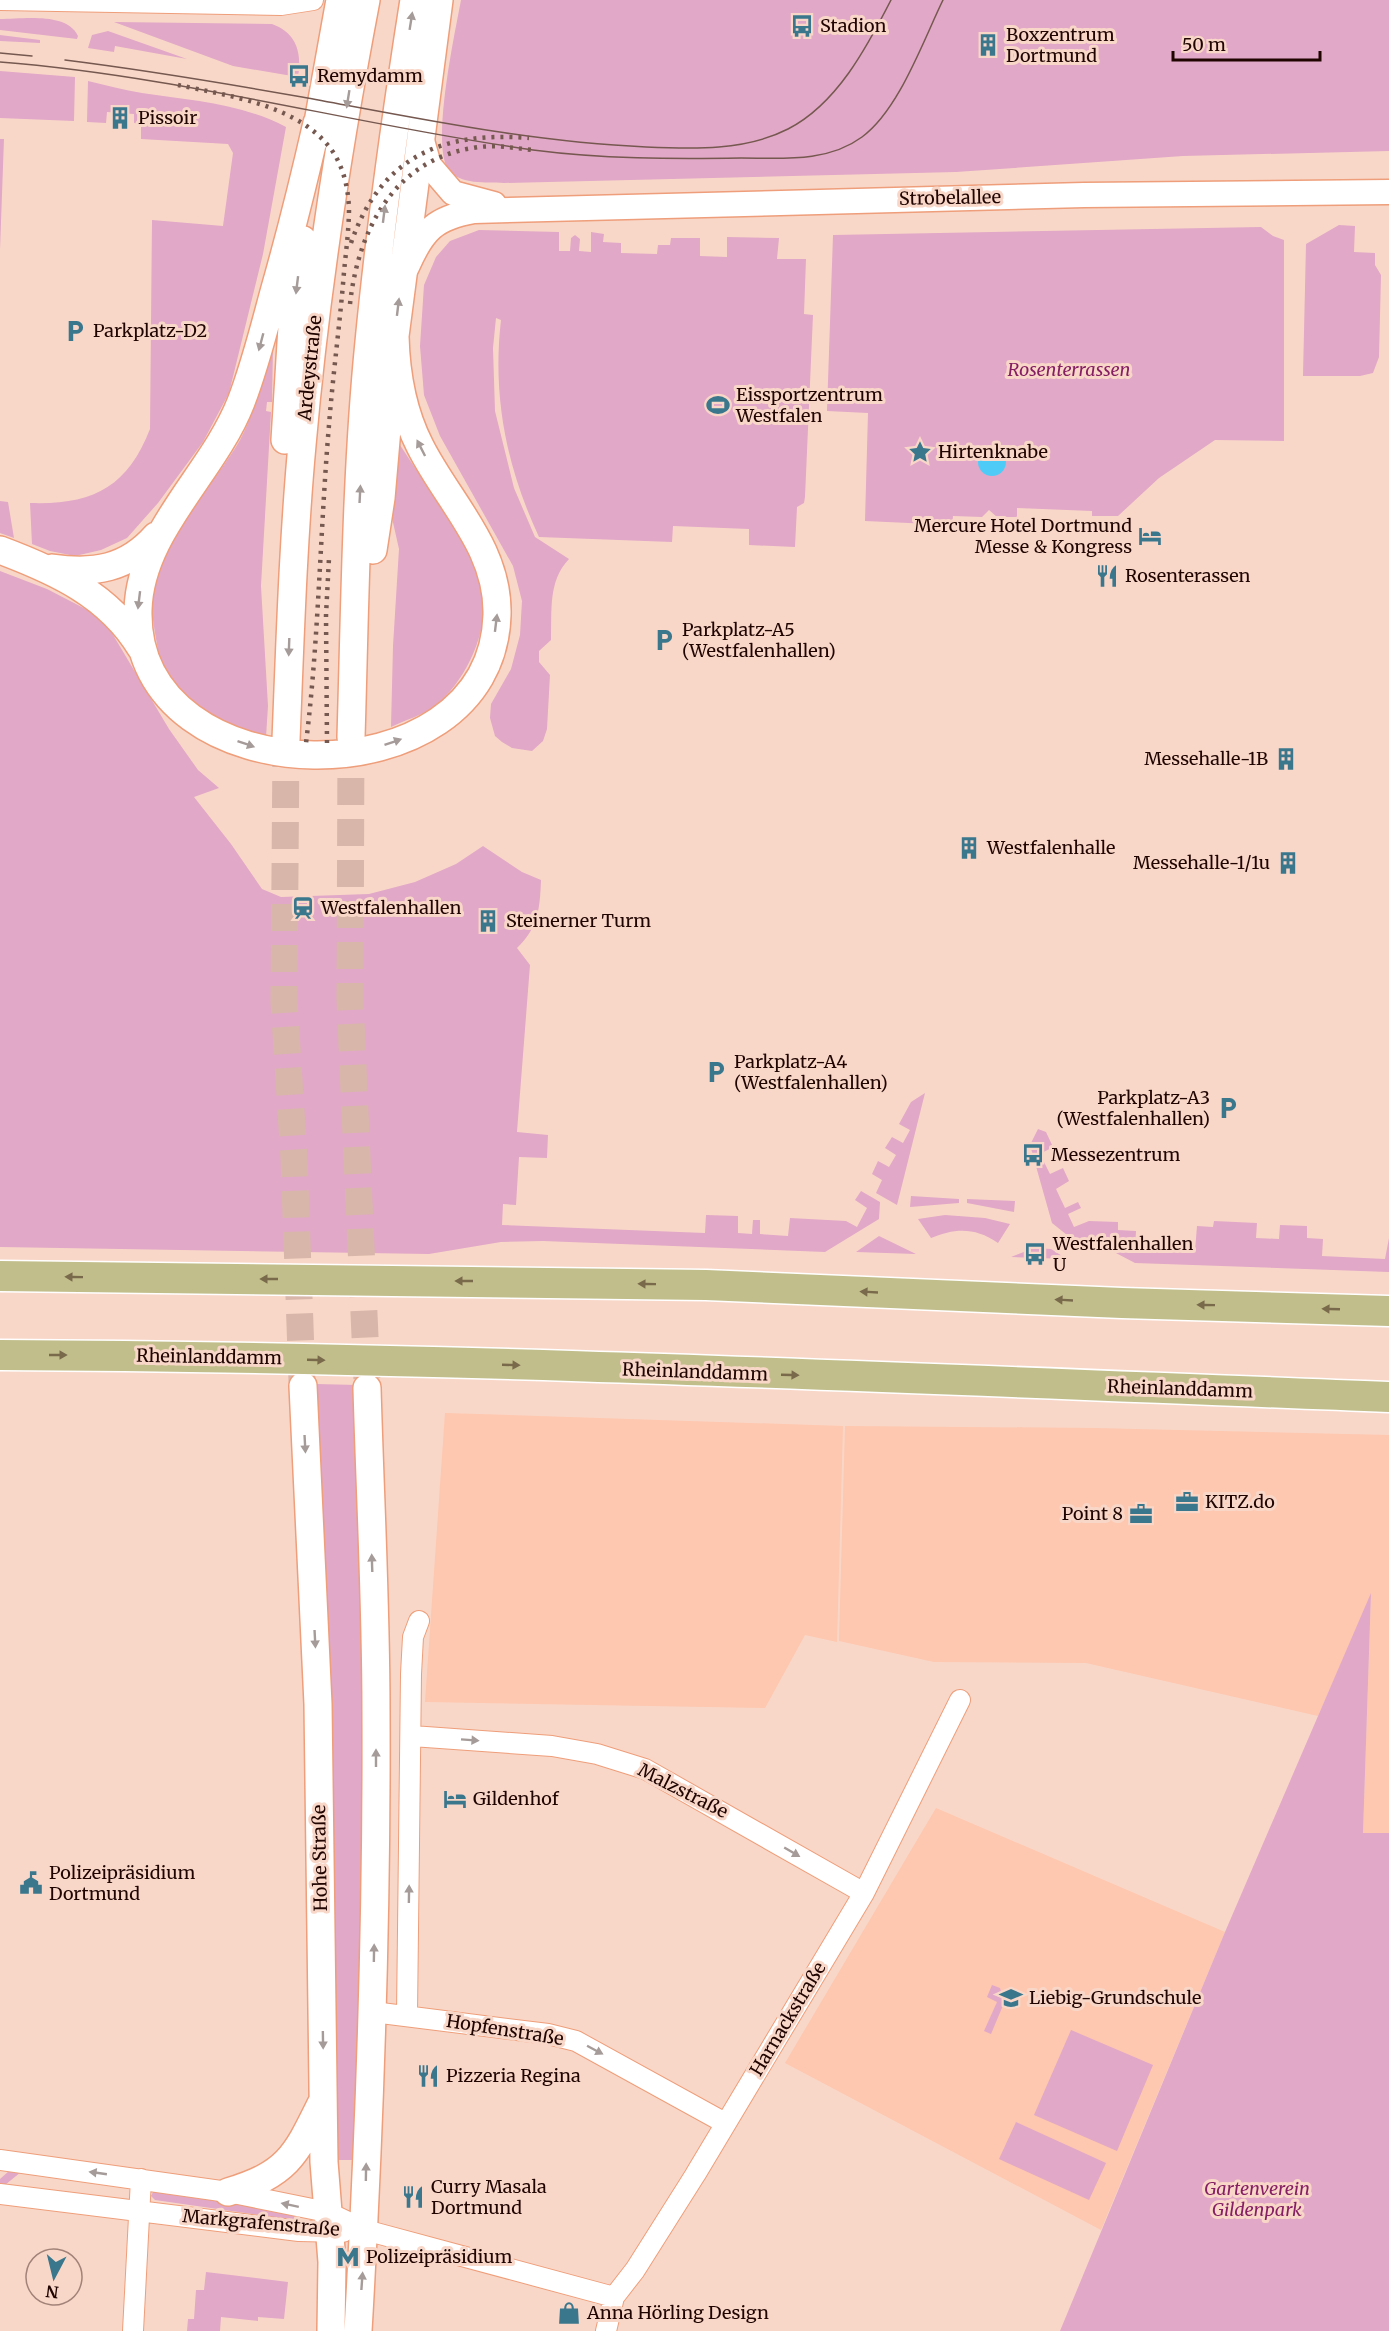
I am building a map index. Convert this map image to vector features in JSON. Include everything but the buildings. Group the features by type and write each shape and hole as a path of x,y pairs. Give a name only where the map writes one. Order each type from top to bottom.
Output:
{"main road":[{"path":"292,588 283,466 292,327 317,123 340,0"},
{"name":"Ardeystraße","path":"286,740 292,588 302,446 323,256 366,0"},
{"path":"351,737 369,344 391,155 414,0"},
{"path":"353,679 381,498 395,336 420,129 439,0"},
{"path":"45,567 72,571 113,566 131,559 146,547 165,526 215,455 241,403 260,346 317,123"},
{"path":"0,550 45,567 96,596 131,631 168,694 183,711 202,725 250,746 279,753 343,754 394,742 443,718 463,699 487,662 497,615 495,590 489,564 473,530 419,446 404,407 396,367 395,336"},
{"path":"148,659 140,635 138,610 141,581 148,559 165,526"},
{"path":"0,1276 713,1285 1122,1303 1389,1311"},
{"name":"Rheinlanddamm","path":"0,1355 177,1356 480,1364 1389,1397"},
{"name":"Hohe Straße","path":"303,1386 318,1704 324,2097 331,2331"},
{"path":"358,2331 365,2230 366,2149 373,2012 376,1707 367,1388"},
{"path":"228,2192 264,2180 287,2163 298,2151 324,2097"}],"street":[{"path":"0,0 182,1 281,5 314,0"},
{"path":"420,129 422,146 429,165 453,193 510,209"},
{"name":"Strobelallee","path":"402,278 417,243 428,230 442,220 474,211 1084,195 1389,192"},
{"path":"407,2015 412,1650 419,1621"},
{"name":"Harnackstraße","path":"606,2331 614,2297 635,2270 864,1893 960,1700"},
{"name":"Malzstraße","path":"412,1736 552,1746 597,1754 645,1769 662,1776 864,1893"},
{"name":"Hopfenstraße","path":"373,2012 548,2034 576,2041 725,2123"},
{"name":"Markgrafenstraße","path":"0,2160 228,2192 328,2222 614,2297"},
{"path":"133,2331 141,2179"},
{"name":"Markgrafenstraße","path":"0,2194 139,2213 328,2222"}],"shaded area":[{"path":"445,1413 843,1426 837,1642 805,1635 765,1708 425,1702"},
{"path":"845,1426 1094,1428 1389,1435 1389,1833 1363,1833 1371,1596 1318,1716 1086,1663 934,1662 839,1641"},
{"name":"Liebig-Grundschule","path":"936,1808 1225,1932 1101,2230 785,2063"}],"green space":[{"path":"461,0 1389,0 1389,151 1183,156 956,172 474,182 453,174 448,169 443,156 443,113 446,87"},
{"path":"0,19 55,20 72,28 78,36 77,39 0,30"},
{"path":"114,22 272,24 287,33 296,45 299,60 298,77 233,66"},
{"path":"108,31 187,59 115,46 114,52 88,48 92,35"},
{"path":"0,35 40,40 40,43 0,41"},
{"path":"0,71 75,77 74,121 0,118"},
{"path":"88,81 135,92 234,108 286,127 263,254 229,393 203,442 158,503 127,538 101,550 75,556 50,551 32,544 30,503 72,501 105,489 130,466 141,449 150,429 152,220 223,226 233,153 228,144 141,139 141,124 134,123 134,114 107,112 106,123 87,122"},
{"path":"0,139 4,139 0,250"},
{"path":"1339,225 1355,226 1354,252 1375,253 1375,265 1381,275 1379,357 1373,373 1360,376 1303,376 1306,244"},
{"name":"Rosenterrassen","path":"1261,227 1273,236 1284,240 1284,441 1215,440 1159,478 1118,516 1092,516 1092,511 1017,508 1017,517 997,517 989,510 982,517 953,516 952,525 865,521 868,413 827,411 833,235"},
{"name":"Eissportzentrum Westfalen","path":"479,230 559,232 559,251 570,251 571,238 575,235 580,239 579,251 591,252 591,232 604,234 603,242 621,243 621,253 657,254 658,245 670,245 671,238 700,238 700,256 727,257 727,237 779,238 777,259 806,259 804,314 813,315 805,497 804,503 797,507 795,547 749,545 749,529 673,526 672,542 539,537 518,485 505,432 499,377 501,320 496,318 493,348 495,411 514,488 535,537 569,559 554,586 551,640 539,651 539,662 550,675 547,729 543,741 532,751 512,748 502,742 495,736 490,718 491,704 511,669 520,635 522,601 513,566 440,436 424,395 420,346 424,285 436,257 450,241"},
{"path":"273,346 272,402 267,402 266,411 271,412 261,586 268,706 266,737 220,721 193,703 181,691 160,657 152,613 152,599 154,579 169,544 240,440 259,394"},
{"path":"400,445 453,524 471,556 479,573 484,608 477,645 459,679 436,705 426,712 391,727 399,549 392,518"},
{"path":"0,501 8,502 14,538 0,533"},
{"path":"0,571 47,589 103,618 169,729 198,770 219,788 194,797 231,844 262,889 281,897 369,894 415,882 456,864 483,846 522,872 541,880 540,900 534,925 517,948 530,965 517,1132 548,1135 547,1158 519,1157 516,1205 503,1204 502,1225 705,1233 706,1215 738,1216 738,1233 752,1234 753,1220 760,1220 760,1234 788,1236 790,1218 846,1221 857,1227 867,1208 855,1200 861,1191 880,1202 879,1219 825,1252 543,1241 501,1242 429,1254 0,1247"},
{"path":"925,1093 897,1205 876,1193 882,1180 872,1174 878,1161 889,1167 896,1155 885,1148 892,1137 903,1143 910,1130 899,1124 911,1102"},
{"path":"1038,1129 1046,1132 1053,1147 1040,1154 1050,1174 1063,1168 1069,1181 1056,1189 1065,1208 1078,1202 1081,1208 1068,1214 1074,1227 1089,1221 1118,1222 1118,1230 1136,1231 1135,1248 1195,1251 1197,1226 1213,1227 1214,1221 1257,1223 1256,1238 1279,1239 1280,1225 1307,1226 1307,1238 1323,1239 1322,1256 1385,1259 1389,1238 1389,1272 1135,1263 1095,1242 1082,1247 1052,1223 1030,1145"},
{"path":"911,1196 959,1199 959,1203 910,1207"},
{"path":"967,1199 1015,1201 1014,1212 967,1203"},
{"path":"945,1215 985,1218 1010,1224 998,1243 981,1234 965,1231 948,1232 931,1238 918,1219"},
{"path":"879,1236 916,1254 856,1252"},
{"path":"1034,1248 1051,1249 1067,1259 1011,1257"},
{"path":"317,1384 357,1385 366,1780 357,2160 335,2160"},
{"name":"Gartenverein Gildenpark","path":"1371,1593 1363,1833 1389,1833 1389,2331 1060,2331 1225,1932"},
{"path":"992,1985 1000,1988 1004,2003 991,2034 984,2031 997,2002 987,1997"},
{"path":"1071,2030 1153,2065 1117,2151 1034,2115"},
{"path":"1016,2122 1106,2163 1089,2200 999,2159"},
{"path":"9,2171 21,2172 0,2189 0,2179"},
{"path":"154,2190 295,2212 294,2220 155,2200 151,2196"},
{"path":"206,2272 288,2282 284,2319 258,2317 258,2321 221,2317 220,2331 187,2331 188,2319 194,2319 196,2290 204,2290"}],"water":[{"path":"992,448 1002,452 1006,462 1002,472 992,476 982,472 978,462 982,452"}],"tunnel":[{"path":"351,737 350,1000 367,1381"},
{"path":"286,740 284,1002 294,1158 302,1381"}],"tram line":[{"path":"65,60 213,82 516,135 646,147 719,147 772,136 806,118 836,90 849,73 891,0"},
{"path":"0,62 67,69 201,89 400,128 533,150 637,158 803,157 819,155 848,145 862,137 875,125 899,93 943,0"},
{"path":"0,53 32,56"}],"railway":[{"path":"178,85 263,105 302,123 319,136 333,152 343,172 346,186 349,208 348,232 329,425 314,664 306,743"},
{"path":"351,243 364,213 379,189 398,170 419,155 443,145 469,139 529,138"},
{"path":"350,304 361,250 385,203 401,183 422,167 445,155 473,148 496,146 533,150"},
{"path":"327,743 326,615 329,558"}],"place":[{"name":"Stadion","path":"802,26"},
{"name":"Boxzentrum Dortmund","path":"988,45"},
{"name":"Remydamm","path":"299,76"},
{"name":"Pissoir","path":"120,118"},
{"name":"Parkplatz-D2","path":"75,331"},
{"name":"Eissportzentrum Westfalen","path":"718,405"},
{"name":"Hirtenknabe","path":"920,452"},
{"name":"Mercure Hotel Dortmund Messe & Kongress","path":"1150,536"},
{"name":"Rosenterassen","path":"1107,576"},
{"name":"Parkplatz-A5 (Westfalenhallen)","path":"664,640"},
{"name":"Messehalle-1B","path":"1286,759"},
{"name":"Westfalenhalle","path":"969,848"},
{"name":"Messehalle-1/1u","path":"1288,863"},
{"name":"Westfalenhallen","path":"303,908"},
{"name":"Steinerner Turm","path":"488,921"},
{"name":"Parkplatz-A4 (Westfalenhallen)","path":"716,1072"},
{"name":"Parkplatz-A3 (Westfalenhallen)","path":"1228,1108"},
{"name":"Messezentrum","path":"1033,1155"},
{"name":"Westfalenhallen U","path":"1035,1254"},
{"name":"KITZ.do","path":"1187,1502"},
{"name":"Point 8","path":"1141,1514"},
{"name":"Gildenhof","path":"455,1799"},
{"name":"Polizeipräsidium Dortmund","path":"31,1883"},
{"name":"Liebig-Grundschule","path":"1011,1998"},
{"name":"Pizzeria Regina","path":"428,2076"},
{"name":"Curry Masala Dortmund","path":"413,2197"},
{"name":"Polizeipräsidium","path":"348,2257"},
{"name":"Anna Hörling Design","path":"569,2313"}]}
